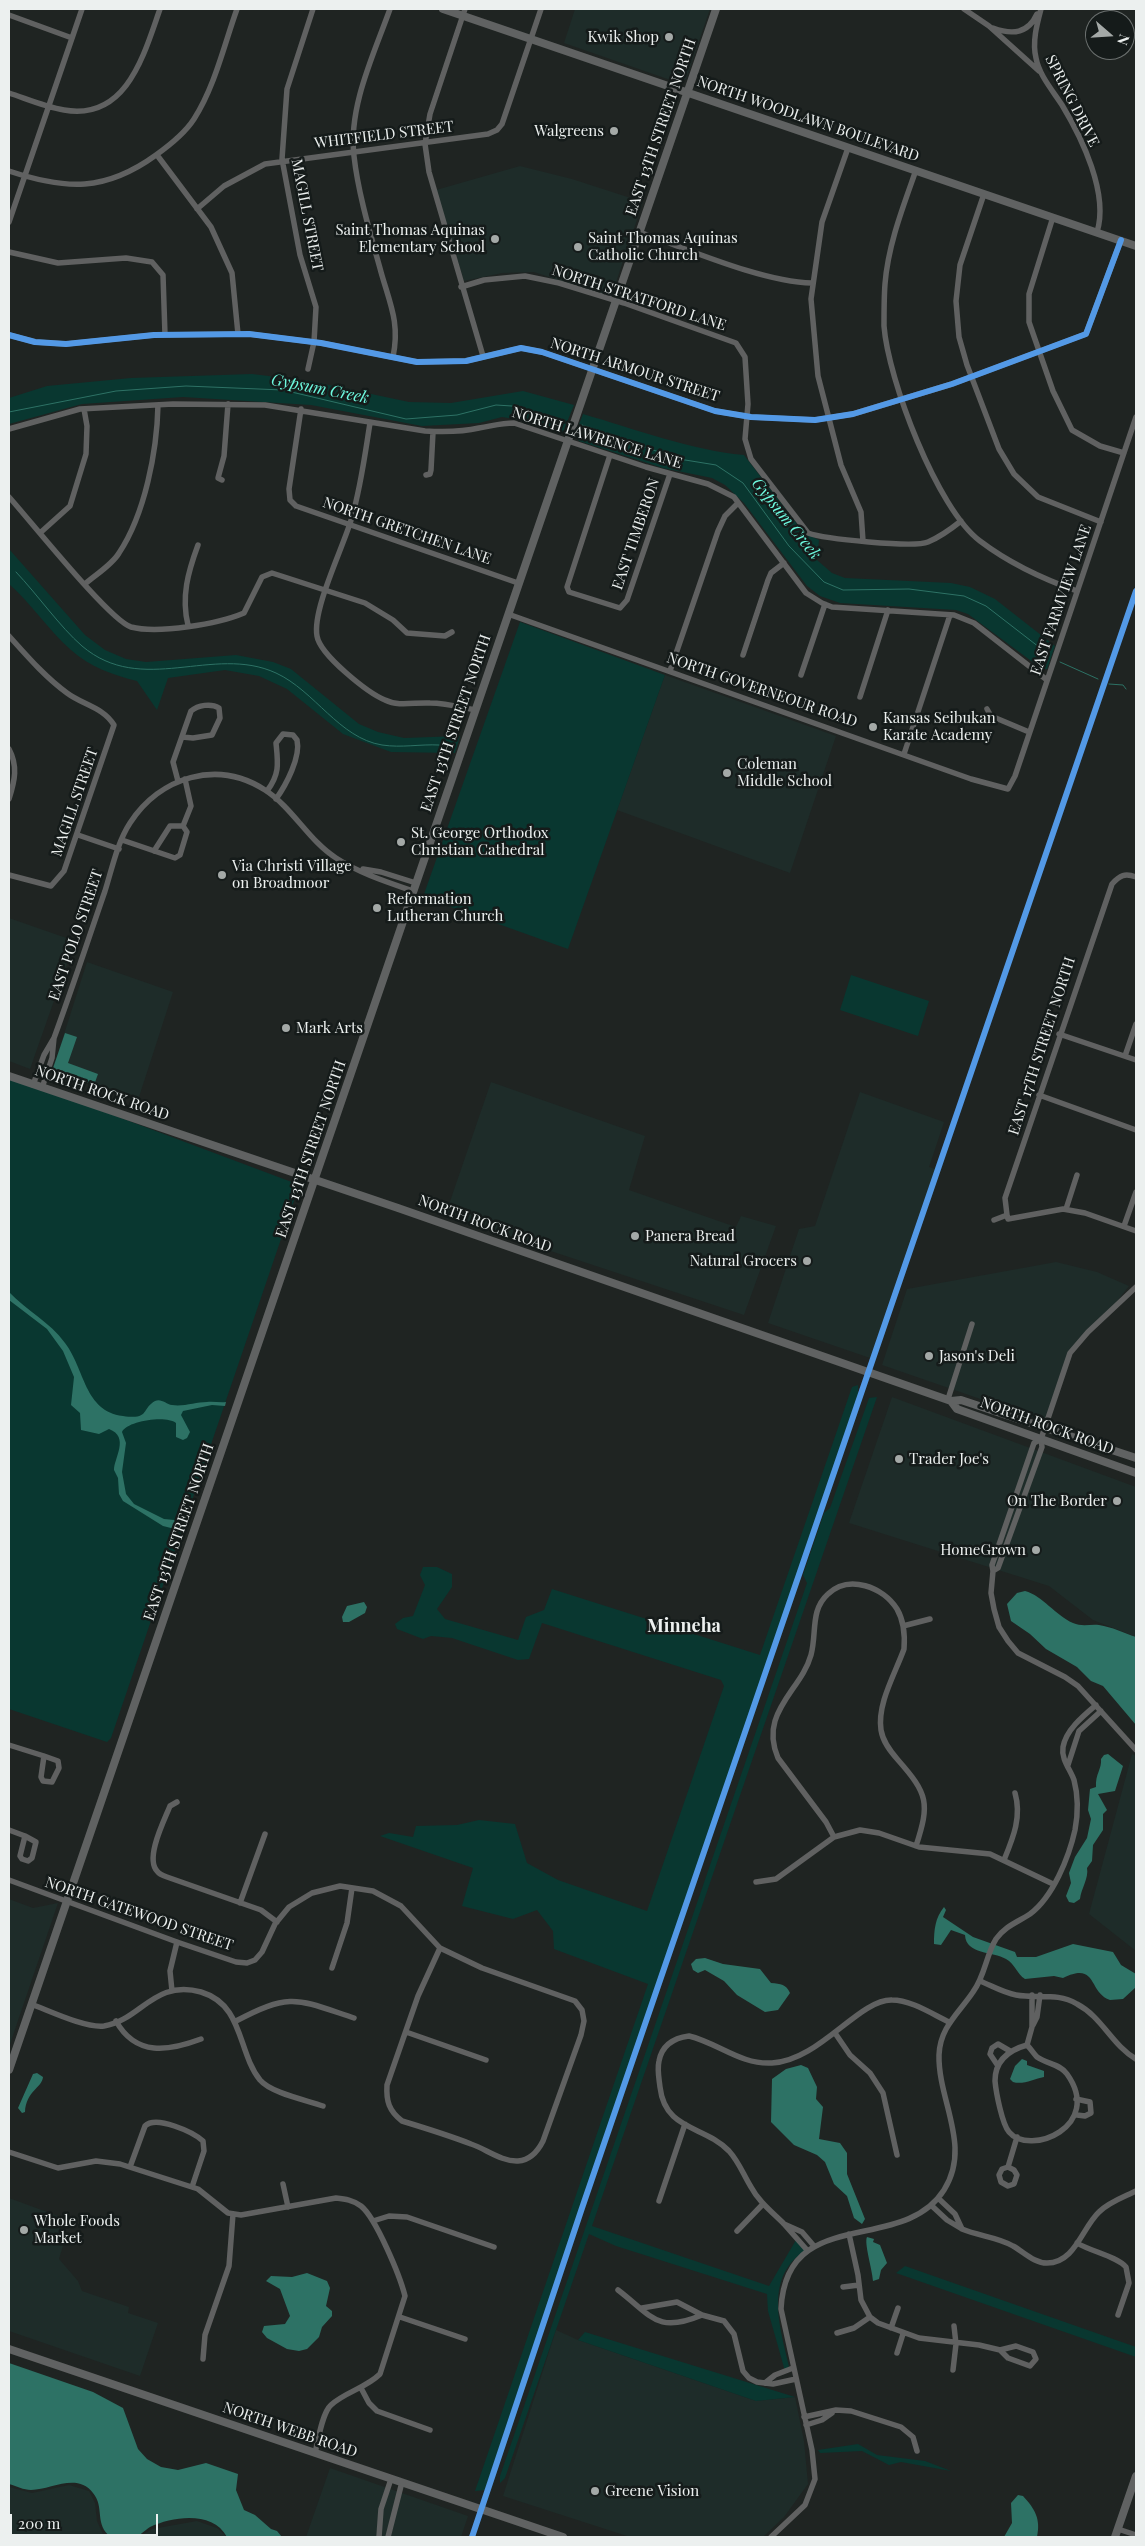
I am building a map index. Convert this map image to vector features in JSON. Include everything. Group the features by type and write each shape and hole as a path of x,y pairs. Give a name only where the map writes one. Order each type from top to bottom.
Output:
{"main road":[{"name":"NORTH WOODLAWN BOULEVARD","path":"442,9 464,12 531,39 1136,246"},
{"name":"EAST 13TH STREET NORTH","path":"9,2070 716,9"},
{"name":"NORTH ROCK ROAD","path":"9,1076 949,1400 961,1400 1136,1458"},
{"name":"NORTH ROCK ROAD","path":"949,1400 957,1409 1136,1473"},
{"name":"NORTH WEBB ROAD","path":"9,2349 563,2537"},
{"path":"1115,2537 1136,2476"}],"street":[{"path":"9,222 82,9"},
{"path":"9,93 66,111 96,109 123,90 138,71 160,9"},
{"path":"9,172 50,184 84,185 135,170 157,155 189,126 195,117 205,97 236,9"},
{"name":"MAGILL STREET","path":"308,369 314,342 316,307 300,255 282,161 287,89 313,9"},
{"path":"390,9 360,98 354,152 371,236 394,315 397,338 392,357"},
{"path":"531,39 541,9"},
{"path":"964,9 989,26 1025,57 1046,80"},
{"path":"989,26 1011,33 1025,30 1040,9"},
{"name":"SPRING DRIVE","path":"1040,9 1035,33 1036,59 1046,80 1063,106 1084,151 1099,190 1101,210 1097,232"},
{"path":"464,12 430,114 426,142 428,172 483,356"},
{"path":"9,15 72,38"},
{"name":"WHITFIELD STREET","path":"197,209 224,186 265,164 488,134 498,129 502,124 531,39"},
{"path":"848,148 822,222 811,299 818,376 831,418 832,436 841,465 860,512 862,541"},
{"path":"157,155 211,227 232,273 238,334"},
{"path":"916,170 892,245 885,284 884,327 903,399 925,459 950,509 978,541 1033,574 1077,591"},
{"path":"984,194 960,265 956,301 959,337 972,377 999,449 1014,474 1038,497 1101,522"},
{"path":"1053,217 1037,261 1029,294 1029,322 1053,391 1072,430 1100,446 1124,453"},
{"path":"639,232 762,274 797,283 812,283"},
{"name":"NORTH ARMOUR STREET","path":"9,335 35,342 66,344 165,335 238,334 314,342 417,362 466,361 521,348 542,352 715,410 747,416 815,420 853,414 903,399 972,377 1086,334 1121,240"},
{"path":"9,252 58,263 126,258 152,262 163,275 165,335"},
{"name":"NORTH STRATFORD LANE","path":"461,287 484,280 525,276 559,283 736,343 744,357 748,384 745,439 750,459 808,533 820,537 862,541 926,543 961,521"},
{"path":"222,480 218,478 224,456 228,404"},
{"name":"NORTH LAWRENCE LANE","path":"9,429 84,409 228,404 265,404 433,432 479,428 499,422 514,423 670,474 708,484 734,497 806,593 825,604 950,615 974,622 1047,680"},
{"path":"85,584 118,555 128,537 152,464 158,405"},
{"path":"40,532 70,506 86,454 87,426 84,409"},
{"name":"NORTH GRETCHEN LANE","path":"301,409 289,489 290,500 296,506 518,583"},
{"name":"EAST FARMVIEW LANE","path":"1008,790 1136,417"},
{"path":"370,423 349,524 317,623 317,638 326,655 359,683 385,701 406,704 452,704 475,710"},
{"path":"426,474 430,474 431,470 433,432"},
{"name":"EAST TIMBERON","path":"610,455 567,587 569,592 598,602 620,608 627,600 670,474"},
{"path":"9,497 98,600 129,626 153,629 225,621 244,613 262,577 272,572 365,603 393,620 407,633 422,636 445,636 452,632"},
{"path":"670,671 718,531 725,516 738,503"},
{"path":"188,625 184,612 185,588 198,545"},
{"path":"742,655 768,580 772,573 784,563"},
{"path":"801,675 825,604"},
{"path":"860,697 888,610"},
{"name":"NORTH GOVERNEOUR ROAD","path":"508,614 971,779 1008,790"},
{"path":"904,754 950,615"},
{"name":"MAGILL STREET","path":"9,636 39,669 68,694 108,715 114,725 78,835 64,871 50,886 9,875"},
{"path":"178,781 173,762 182,736 191,711 195,708 212,705 219,708 220,718 212,735 194,738 182,736"},
{"path":"987,709 991,716 1029,732"},
{"path":"267,791 276,778 279,767 276,743 283,734 293,735 297,740 298,754 286,784 276,799"},
{"path":"9,749 14,760 14,784 9,799"},
{"name":"EAST POLO STREET","path":"37,1086 52,1058 54,1038 122,840 140,809 163,788 185,778 209,775 229,776 253,783 276,799 336,858 378,879 414,887"},
{"path":"183,826 192,806 185,778"},
{"path":"154,851 170,826 183,826"},
{"path":"122,840 175,858 180,855 187,832 183,826"},
{"path":"78,835 119,849"},
{"name":"EAST 17TH STREET NORTH","path":"1006,1215 1005,1198 1059,1034 1112,884 1119,876 1128,874 1136,877"},
{"path":"1125,1056 1136,1024"},
{"path":"1059,1034 1136,1060"},
{"path":"1039,1095 1136,1130"},
{"path":"1066,1209 1076,1175"},
{"path":"1124,1226 1136,1192"},
{"path":"994,1220 1006,1215 1008,1219 1066,1209 1085,1213 1136,1231"},
{"path":"1136,1287 1088,1332 1070,1353 1041,1439 1034,1444 992,1565 994,1572 991,1593 999,1627 1018,1653 1065,1677 1078,1686 1136,1750"},
{"path":"949,1400 972,1324"},
{"path":"834,1838 826,1822 778,1758 774,1750 773,1731 780,1710 808,1664 813,1646 817,1609 830,1592 843,1585 852,1584 869,1586 892,1602 898,1610 903,1626 904,1649 884,1703 880,1721 881,1732 889,1750 912,1776 924,1797 925,1817 916,1846"},
{"path":"903,1626 930,1619"},
{"path":"771,2537 798,2513 812,2489 815,2465 781,2309 781,2295 792,2268 806,2250 826,2240 909,2219 932,2206 951,2177 956,2151 940,2065 941,2042 949,2022 980,1981 995,1940 1008,1927 1030,1913 1053,1884 1067,1855 1076,1818 1074,1782 1064,1758 1065,1743 1080,1719 1096,1705"},
{"path":"1068,1764 1079,1732 1101,1711"},
{"path":"9,1745 44,1756 58,1761 59,1768 52,1782 43,1781 41,1777 44,1756"},
{"path":"1004,1860 1016,1824 1018,1811 1014,1793"},
{"path":"176,1802 170,1806 153,1852 153,1863 157,1872 167,1878 261,1910 277,1922"},
{"path":"9,1830 25,1836"},
{"path":"756,1882 776,1879 834,1838 854,1831 870,1830 933,1850 978,1852 1004,1860 1053,1884"},
{"path":"240,1903 265,1834"},
{"name":"NORTH GATEWOOD STREET","path":"9,1880 177,1942 236,1962 247,1963 254,1960 262,1952 277,1922 289,1908 312,1893 340,1886 373,1891 401,1906 440,1948 482,1968 561,1994 575,2001 582,2010 584,2021 581,2035 543,2141 534,2154 523,2160 516,2161 402,2121 392,2113 387,2102 387,2085 406,2032"},
{"path":"332,1968 347,1923 352,1888"},
{"path":"172,1991 170,1971 177,1942"},
{"path":"440,1948 418,1996 406,2032 486,2060"},
{"path":"980,1981 1015,1995 1066,1998 1085,2008 1124,2051 1136,2059"},
{"path":"31,2004 94,2026 104,2026 116,2021 153,1998 172,1991 195,1991 212,1997 227,2009 236,2021 260,2080 268,2086 323,2106"},
{"path":"1032,2027 1037,2017 1040,1995"},
{"path":"1028,2045 1010,2051 998,2066 995,2080 1002,2113 1009,2132 1017,2137 1032,2140 1055,2134 1070,2125 1077,2115 1076,2099 1067,2074 1058,2066 1037,2057 1028,2045 1032,2027 1032,1996"},
{"path":"806,2250 764,2204 751,2187 736,2158 726,2148 667,2112 661,2096 658,2070 662,2052 670,2043 689,2036 746,2060 773,2063 796,2058 872,2006 892,2000 920,2009 949,2022"},
{"path":"236,2021 269,2004 289,2001 306,2002 354,2018"},
{"path":"116,2021 130,2039 158,2049 175,2049 202,2039"},
{"path":"835,2033 850,2055 870,2073 883,2093 897,2155"},
{"path":"998,2066 990,2054 992,2048 998,2044 1010,2051"},
{"path":"1076,2099 1090,2102 1092,2107 1091,2113 1085,2116 1077,2115"},
{"path":"130,2167 145,2126 151,2122 159,2121 195,2134 203,2141 204,2151 192,2187"},
{"path":"659,2202 685,2124"},
{"path":"1008,2167 1017,2137"},
{"path":"9,2152 58,2168 96,2161 130,2167 198,2189 228,2213 233,2214 241,2215 336,2198 350,2199 362,2207 373,2222 405,2296 400,2317 380,2374 361,2388 331,2405 325,2414 315,2452"},
{"path":"283,2184 288,2207"},
{"path":"932,2206 947,2220 962,2229 979,2236 1001,2240 1038,2262 1046,2263 1055,2262 1068,2256 1089,2224 1101,2210 1136,2191"},
{"path":"938,2198 954,2214 962,2229"},
{"path":"737,2231 764,2204"},
{"path":"203,2360 205,2335 229,2266 233,2214"},
{"path":"373,2222 389,2216 407,2217 494,2247"},
{"path":"784,2224 802,2232 814,2246"},
{"path":"849,2234 861,2300 870,2317 904,2334 1000,2350 1016,2346 1033,2352 1036,2358 1030,2366 1008,2358 1000,2350"},
{"path":"1077,2243 1096,2253 1116,2259 1126,2267 1129,2283 1118,2315"},
{"path":"842,2287 859,2284"},
{"path":"618,2290 654,2319 669,2324 681,2324 702,2315"},
{"path":"642,2308 677,2302 702,2315 715,2318 730,2327 734,2334 744,2371 750,2378 765,2383 796,2379"},
{"path":"891,2328 898,2308"},
{"path":"400,2317 465,2339"},
{"path":"837,2333 854,2328 870,2317"},
{"path":"952,2370 956,2344 954,2326"},
{"path":"897,2353 904,2334"},
{"path":"765,2383 774,2376 793,2368"},
{"path":"361,2388 369,2403 377,2411 430,2430"},
{"path":"804,2417 836,2410 851,2411 901,2426 913,2438 917,2451"},
{"path":"806,2425 822,2420 836,2410"},
{"path":"379,2537 382,2509 391,2479"},
{"path":"388,2537 402,2482"},
{"path":"1118,2529 1136,2534"}],"shaded area":[{"path":"575,9 710,9 686,79 679,83 564,43"},
{"path":"520,166 572,179 643,202 611,297 534,272 502,273 464,281 436,190"},
{"path":"252,374 310,381 409,402 451,403 523,391 574,405 563,432 534,422 502,417 479,423 422,426 311,405 183,397 82,404 9,424 9,398 47,386 131,378"},
{"path":"583,414 683,444 744,455 804,533 819,540 817,560 832,573 845,578 951,583 970,587 995,599 1055,646 1047,669 1042,669 968,614 956,610 840,603 820,596 807,586 744,503 725,485 712,478 663,468 579,441 575,435"},
{"path":"9,549 85,635 105,650 126,659 146,662 236,655 273,662 291,669 359,724 378,732 404,738 460,736 455,753 391,752 343,734 287,689 259,676 225,670 168,678 157,710 137,681 94,666 78,656 9,584"},
{"path":"520,622 665,675 568,949 423,897"},
{"name":"Coleman Middle School","path":"665,675 836,736 790,873 617,810"},
{"path":"9,918 75,941 30,1069 9,1061"},
{"path":"87,962 173,992 139,1097 52,1072"},
{"path":"851,975 929,1001 918,1036 840,1010"},
{"path":"65,1033 77,1037 68,1063 98,1074 94,1085 52,1071"},
{"path":"9,1076 297,1184 297,1192 111,1738 107,1742 9,1709"},
{"path":"491,1082 645,1136 629,1190 736,1227 741,1216 776,1226 744,1315 445,1216"},
{"path":"860,1092 944,1122 929,1167 935,1169 870,1358 768,1323 799,1229 815,1226"},
{"path":"1056,1262 1097,1272 1129,1286 1103,1319 1070,1353 1047,1422 882,1365 907,1289"},
{"path":"9,1292 65,1343 72,1353 93,1398 100,1406 110,1412 132,1417 141,1415 157,1400 176,1405 226,1402 225,1406 212,1405 183,1411 181,1415 190,1432 187,1438 183,1440 176,1437 176,1423 164,1419 139,1422 125,1428 122,1432 126,1443 122,1472 126,1494 134,1504 164,1519 185,1521 183,1531 163,1526 123,1501 119,1494 118,1478 114,1470 120,1442 119,1437 109,1429 99,1434 81,1430 80,1413 71,1405 74,1377 63,1351 47,1329 9,1300"},
{"path":"858,1385 858,1395 485,2490 475,2491 648,1984 554,1949 553,1931 537,1910 513,1919 462,1906 473,1868 380,1836 389,1833 413,1837 416,1826 457,1825 479,1820 515,1824 527,1863 558,1880 647,1911 724,1686 721,1680 542,1623 529,1659 518,1660 452,1638 431,1636 423,1639 397,1629 395,1624 403,1618 413,1616 425,1585 420,1575 423,1567 437,1567 452,1574 452,1587 437,1609 445,1619 518,1640 526,1617 544,1610 552,1589 760,1655 852,1387"},
{"path":"877,1397 592,2226 769,2286 796,2240 807,2250 793,2261 784,2273 778,2303 779,2319 789,2366 785,2371 768,2311 767,2294 616,2246 589,2234 505,2478 500,2483 500,2476 807,1583 803,1575 824,1513 830,1508 869,1398"},
{"path":"892,1397 1136,1487 1136,1637 1093,1620 1049,1586 849,1523"},
{"path":"1025,1591 1038,1597 1073,1623 1104,1626 1136,1637 1136,1725 1103,1686 1091,1681 1077,1667 1046,1649 1030,1634 1011,1621 1007,1604 1017,1593"},
{"path":"364,1602 367,1607 365,1613 349,1622 343,1622 342,1617 347,1606"},
{"path":"1108,1754 1123,1766 1115,1791 1098,1794 1107,1810 1103,1814 1103,1830 1093,1845 1092,1861 1087,1868 1087,1876 1080,1899 1074,1903 1069,1902 1066,1896 1071,1883 1069,1873 1075,1857 1087,1838 1091,1819 1088,1810 1090,1789 1096,1787 1101,1759 1104,1755"},
{"path":"1132,1754 1136,1756 1136,1951 1089,1914"},
{"path":"9,1899 33,1908 58,1903 9,2047"},
{"path":"944,1907 946,1910 943,1917 973,1937 1015,1952 1017,1957 1036,1957 1073,1944 1113,1952 1121,1965 1136,1974 1136,1987 1123,1999 1110,2000 1103,1996 1091,1980 1082,1973 1063,1978 1054,1976 1025,1979 1006,1959 975,1949 970,1946 965,1935 951,1930 941,1945 934,1944 936,1924"},
{"path":"705,1958 723,1964 760,1969 771,1983 783,1985 790,1993 778,2010 765,2012 737,1995 724,1981 705,1970 698,1973 693,1970 691,1964 696,1959"},
{"path":"1022,2059 1027,2061 1027,2065 1044,2071 1044,2077 1025,2082 1013,2082 1010,2079 1015,2066"},
{"path":"801,2065 808,2068 817,2087 816,2099 823,2107 819,2139 840,2143 847,2153 847,2174 865,2219 862,2224 854,2218 847,2196 834,2184 825,2162 817,2155 794,2145 771,2122 772,2079 786,2069"},
{"path":"37,2073 43,2077 42,2081 28,2099 25,2112 22,2113 18,2108 33,2074"},
{"path":"9,2198 58,2216 56,2219 65,2239 59,2259 78,2281 82,2291 129,2307 128,2313 158,2323 140,2376 9,2331"},
{"path":"867,2237 874,2239 873,2242 880,2245 887,2263 881,2270 879,2279 873,2281 866,2240"},
{"path":"905,2266 1136,2347 1136,2357 896,2273"},
{"path":"307,2273 327,2281 330,2288 326,2306 332,2311 332,2316 322,2327 319,2337 307,2349 299,2351 287,2349 267,2338 262,2332 264,2326 285,2324 290,2316 280,2289 266,2281 271,2276 292,2277"},
{"path":"556,2330 578,2340 756,2401 795,2397 804,2441 808,2484 784,2517 763,2537 630,2537 503,2496"},
{"path":"585,2332 795,2397 756,2401 578,2340"},
{"path":"9,2363 93,2392 123,2408 138,2449 147,2459 161,2467 178,2470 206,2463 238,2474 236,2490 244,2510 255,2515 282,2537 227,2537 221,2529 212,2523 192,2518 181,2518 150,2527 134,2537 111,2537 103,2527 97,2498 87,2487 72,2483 31,2490 9,2484"},
{"path":"858,2444 877,2455 925,2461 951,2471 901,2462 889,2465 862,2451 820,2453 818,2450"},
{"path":"330,2468 468,2516 461,2537 306,2537"},
{"path":"69,2485 89,2491 95,2503 97,2521 103,2534 108,2537 9,2537 9,2487 32,2493"},
{"path":"1018,2495 1023,2496 1031,2505 1036,2515 1038,2525 1037,2537 1004,2537 1012,2523 1011,2503"},
{"path":"197,2521 217,2528 227,2537 139,2537 152,2529"}],"waterway":[{"name":"Gypsum Creek","path":"9,412 116,391 186,386 283,390 406,419 457,415 496,405 512,406 564,420"},
{"name":"Gypsum Creek","path":"582,425 679,459 716,465 743,483 789,546 824,582 843,590 909,589 964,596 986,606 1048,654"},
{"path":"16,572 74,638 82,646 105,661 129,668 153,669 228,664 252,666 276,673 290,681 340,724 367,741 389,746 439,745"},
{"name":"Gypsum Creek","path":"1060,662 1098,679"},
{"name":"Gypsum Creek","path":"1109,684 1123,685 1126,689"}],"cycle path":[{"path":"9,335 35,342 66,344 154,335 249,334 321,343 417,362 466,361 521,348 542,352 715,411 751,417 815,420 853,414 952,384 1086,334 1121,240"},
{"path":"472,2537 582,2208 1136,591"}],"place":[{"name":"Kwik Shop","path":"669,37"},
{"name":"Walgreens","path":"614,131"},
{"name":"Saint Thomas Aquinas Elementary School","path":"495,239"},
{"name":"Saint Thomas Aquinas Catholic Church","path":"578,247"},
{"name":"Kansas Seibukan Karate Academy","path":"873,727"},
{"name":"Coleman Middle School","path":"727,773"},
{"name":"St. George Orthodox Christian Cathedral","path":"401,842"},
{"name":"Via Christi Village on Broadmoor","path":"222,875"},
{"name":"Reformation Lutheran Church","path":"377,908"},
{"name":"Mark Arts","path":"286,1028"},
{"name":"Panera Bread","path":"635,1236"},
{"name":"Natural Grocers","path":"807,1261"},
{"name":"Jason's Deli","path":"929,1356"},
{"name":"Trader Joe's","path":"899,1459"},
{"name":"On The Border","path":"1117,1501"},
{"name":"HomeGrown","path":"1036,1550"},
{"name":"Whole Foods Market","path":"24,2230"},
{"name":"Greene Vision","path":"595,2491"}],"district":[{"name":"Minneha","path":"684,1626"}]}
